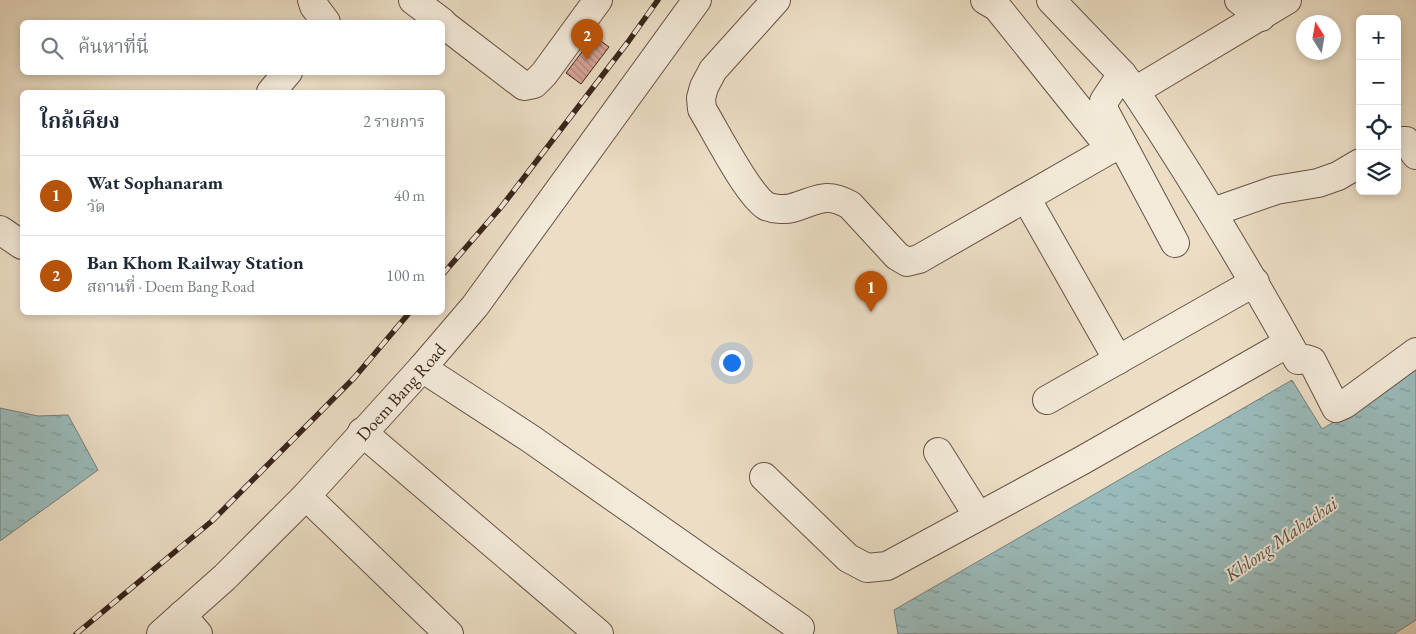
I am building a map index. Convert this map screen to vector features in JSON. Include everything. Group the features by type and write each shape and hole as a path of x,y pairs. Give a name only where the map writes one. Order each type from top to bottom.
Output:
{"street":[{"path":"312,0 324,20"},
{"path":"413,0 438,20"},
{"path":"445,25 524,86 534,84 544,74 598,0"},
{"name":"Doem Bang Road","path":"161,634 190,625 225,577 306,496 422,368 475,306 697,0"},
{"path":"776,0 714,70 704,87 701,98 702,109 749,188 766,206 790,209 825,198 840,199 850,205 897,256 907,262 919,260 1116,146"},
{"path":"986,0 997,7 1116,146 1175,244"},
{"path":"1051,0 1129,82 1213,212 1255,282 1298,360 1306,359 1312,361 1336,408 1345,404 1416,352"},
{"path":"1240,0 1261,17"},
{"path":"1116,146 1104,110 1104,100 1129,82 1261,17 1288,0"},
{"path":"273,90 285,75"},
{"path":"1401,141 1406,141 1416,155"},
{"path":"1213,212 1276,190 1325,181 1356,165"},
{"path":"1026,198 1118,360"},
{"path":"0,230 20,245"},
{"path":"1047,400 1255,282"},
{"path":"764,477 848,558 868,568 887,566 1081,460 1288,343"},
{"path":"422,368 538,444 800,628"},
{"path":"362,432 599,634"},
{"path":"938,452 978,516"},
{"path":"306,496 449,634"}],"water":[{"name":"Khlong Mahachai","path":"1416,366 1416,620 1394,634 898,634 894,610 1292,380 1322,429 1371,400"},
{"path":"0,408 38,416 68,415 98,470 0,541"}],"building":[{"path":"594,36 609,47 581,84 566,73"}],"railway":[{"path":"445,272 502,206 658,0"},
{"path":"76,634 212,521 354,378 407,315"}],"place":[{"name":"Ban Khom Railway Station","path":"587,60"},
{"name":"Wat Sophanaram","path":"871,312"}]}
